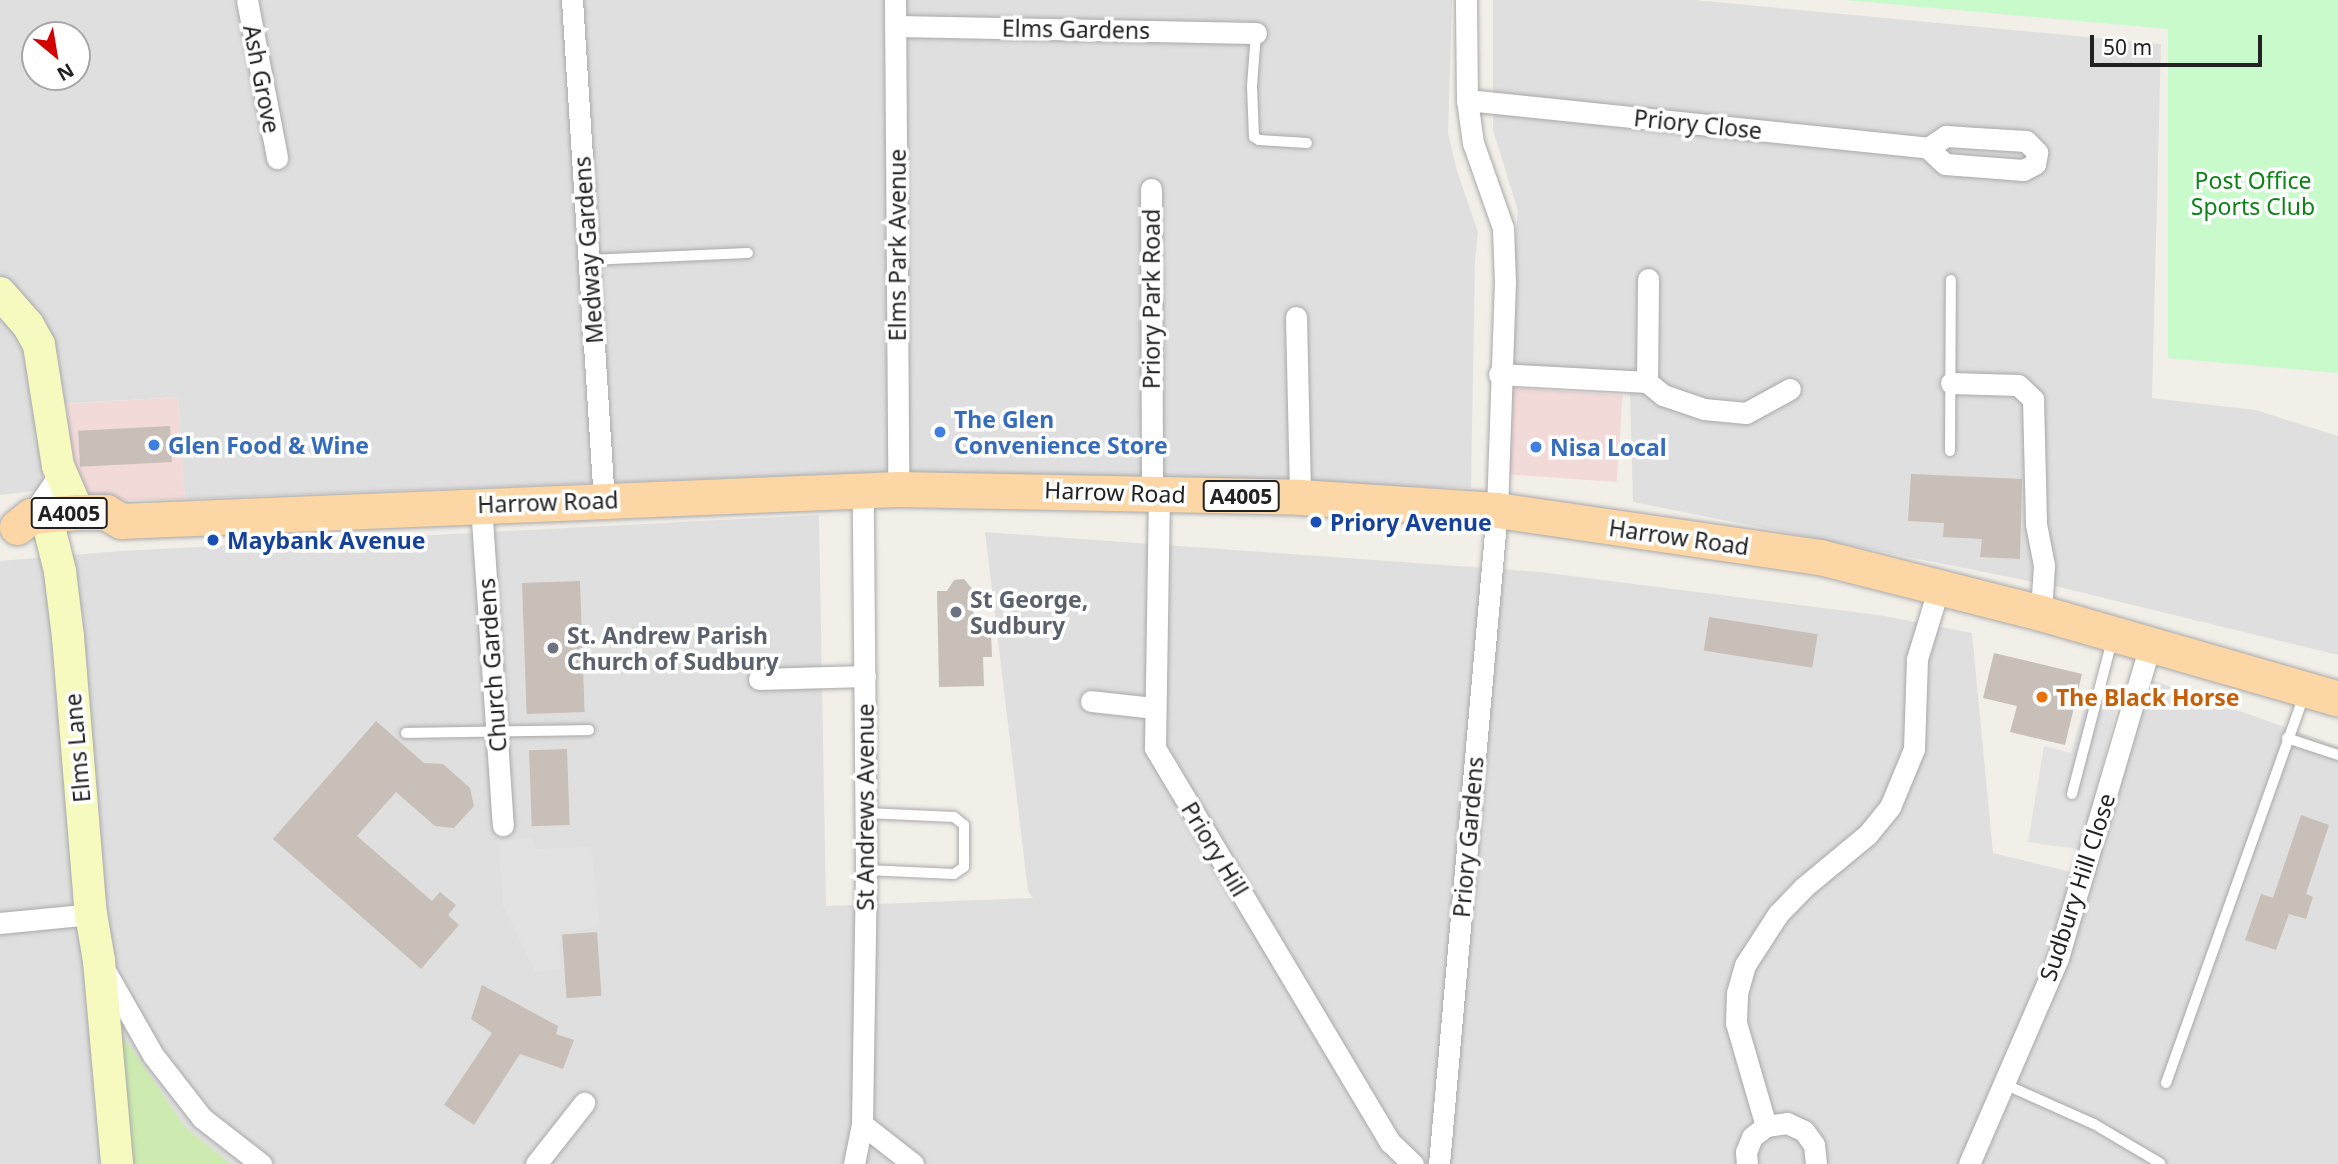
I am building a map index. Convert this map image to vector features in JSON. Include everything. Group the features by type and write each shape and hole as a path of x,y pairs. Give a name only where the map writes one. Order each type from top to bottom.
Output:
{"main road":[{"name":"Harrow Road","path":"25,527 78,512 106,512 121,521 898,489 1300,497 1497,510 1820,557 2151,643 2322,694"},
{"name":"Harrow Road","path":"25,527 108,533 121,521"}],"street":[{"name":"Ash Grove","path":"247,0 277,158"},
{"name":"Medway Gardens","path":"572,0 604,501"},
{"name":"Elms Park Avenue","path":"895,0 898,489"},
{"path":"1466,0 1467,100 1473,143 1503,228 1505,283 1499,374 1497,510"},
{"name":"Elms Gardens","path":"895,26 1256,33"},
{"name":"Priory Close","path":"1467,100 1928,148"},
{"name":"Priory Park Road","path":"1151,189 1156,493"},
{"path":"1647,382 1648,279"},
{"path":"0,293 27,325 39,345 58,466 78,512"},
{"path":"1296,317 1300,497"},
{"path":"1499,374 1647,382 1663,395 1704,409 1746,413 1790,389"},
{"path":"1951,383 2018,385 2033,398 2036,524 2044,565 2041,613"},
{"path":"25,527 55,481 58,466"},
{"name":"St Andrews Avenue","path":"854,1164 862,1124 866,870 863,490"},
{"name":"Priory Hill","path":"1156,493 1155,748 1390,1142 1413,1164"},
{"name":"Church Gardens","path":"481,505 503,825"},
{"name":"Priory Gardens","path":"1439,1164 1497,510"},
{"name":"Elms Lane","path":"25,527 60,572 68,637 90,914 99,961 117,1164"},
{"path":"1766,1126 1736,1023 1737,993 1745,965 1778,914 1804,887 1868,834 1890,807 1904,779 1914,749 1917,659 1939,587"},
{"name":"Sudbury Hill Close","path":"1969,1164 2058,958 2151,643"},
{"path":"759,679 865,676"},
{"path":"1091,701 1154,708"},
{"path":"0,923 90,914"},
{"name":"Elms Lane","path":"99,961 153,1055 202,1118 261,1164"},
{"path":"536,1164 584,1103"},
{"path":"1747,1164 1746,1152 1752,1137 1766,1126 1787,1123 1804,1131 1814,1144 1816,1164"},
{"path":"862,1124 913,1164"}],"lane":[{"path":"1256,33 1252,86 1254,137 1259,141 1307,143"},
{"path":"588,261 748,253"},
{"path":"1950,451 1951,280"},
{"path":"0,310 27,325"},
{"path":"2072,794 2114,634"},
{"path":"2166,1083 2287,738 2322,694"},
{"path":"406,733 496,729 589,730"},
{"path":"2287,738 2338,755"},
{"path":"866,813 954,817 964,825 964,867 954,874 866,870"},
{"path":"2004,1084 2094,1124 2160,1163"}],"shaded area":[{"path":"0,0 1452,0 1448,133 1457,171 1478,232 1475,261 1471,488 878,472 185,499 178,397 42,405 43,490 0,495"},
{"path":"1493,0 1694,0 2161,44 2152,398 2255,410 2338,436 2338,655 2059,587 1633,502 1630,391 1504,381 1518,211 1493,130"},
{"path":"1506,387 1623,395 1617,482 1500,474"},
{"path":"178,397 185,499 92,501 82,492 74,472 66,404"},
{"path":"819,515 826,906 1033,898 1028,891 985,532 1540,572 1885,616 1972,633 1993,853 2092,877 2149,679 2338,746 2338,1164 0,1164 0,561 121,551"},
{"path":"2085,704 2116,710 2082,850 2028,842 2044,746 2071,753"},
{"path":"532,837 535,849 591,847 600,927 560,932 559,969 535,972 503,905 499,841"}],"green space":[{"name":"Post Office Sports Club","path":"1845,0 2338,0 2338,373 2168,358 2168,29"},
{"path":"119,1030 185,1127 231,1164 130,1164"}],"building":[{"path":"170,426 172,462 80,467 78,431"},
{"path":"1911,474 2022,479 2020,559 1980,557 1982,539 1943,537 1944,523 1908,521"},
{"name":"St George, Sudbury","path":"964,579 973,590 974,634 991,633 992,657 983,657 984,686 939,687 937,591 947,591 954,580"},
{"name":"St. Andrew Parish Church of Sudbury","path":"580,581 585,712 527,714 522,583"},
{"path":"1709,617 1818,634 1812,668 1704,651"},
{"path":"1994,653 2082,674 2065,745 2010,732 2017,706 1983,698"},
{"path":"376,721 424,763 443,764 470,788 474,806 454,828 435,826 396,792 357,836 432,901 440,892 456,905 448,915 459,925 421,969 273,839"},
{"path":"567,749 570,825 532,826 529,750"},
{"path":"2301,815 2329,825 2306,894 2313,897 2306,919 2289,914 2276,950 2245,940 2261,894 2273,898"},
{"path":"597,932 601,996 567,998 562,934"},
{"path":"482,985 558,1026 556,1034 574,1040 563,1069 520,1054 474,1125 444,1105 492,1033 471,1019"}],"place":[{"name":"The Glen Convenience Store","path":"940,432"},
{"name":"Glen Food & Wine","path":"154,445"},
{"name":"Nisa Local","path":"1536,447"},
{"name":"Priory Avenue","path":"1316,522"},
{"name":"Maybank Avenue","path":"213,540"},
{"name":"St George, Sudbury","path":"956,612"},
{"name":"St. Andrew Parish Church of Sudbury","path":"553,648"},
{"name":"The Black Horse","path":"2042,697"}]}
